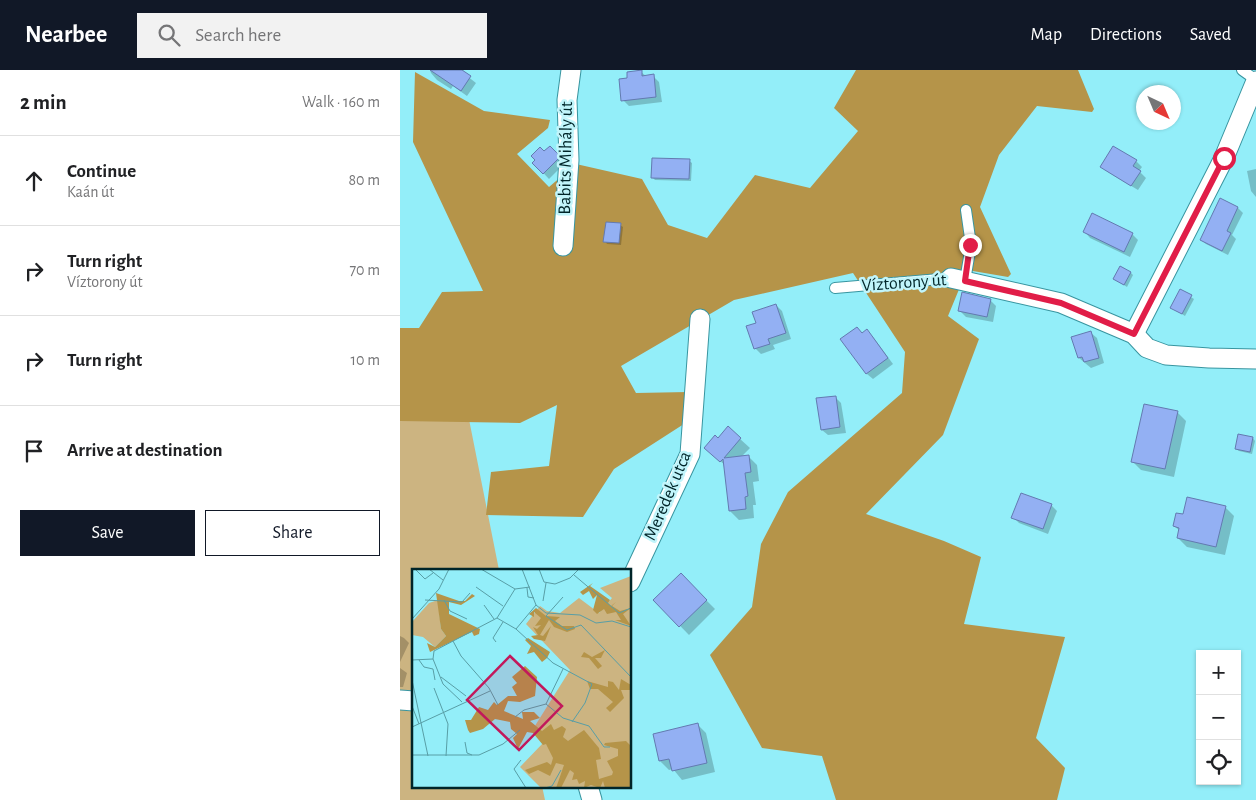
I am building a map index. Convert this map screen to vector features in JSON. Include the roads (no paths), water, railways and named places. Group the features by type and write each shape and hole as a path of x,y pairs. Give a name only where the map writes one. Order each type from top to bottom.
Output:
{"street":[{"name":"Babits Mihály út","path":"563,246 569,160 567,100 571,70"},
{"path":"1134,334 1224,158 1256,81"},
{"name":"Víztorony út","path":"958,280 1061,303 1134,334 1147,348 1166,355 1256,359"},
{"name":"Meredek utca","path":"631,579 690,454 700,319"}],"lane":[{"path":"1242,70 1256,81"},
{"path":"958,280 970,245 966,210"},
{"name":"Víztorony út","path":"835,288 958,280"}]}
